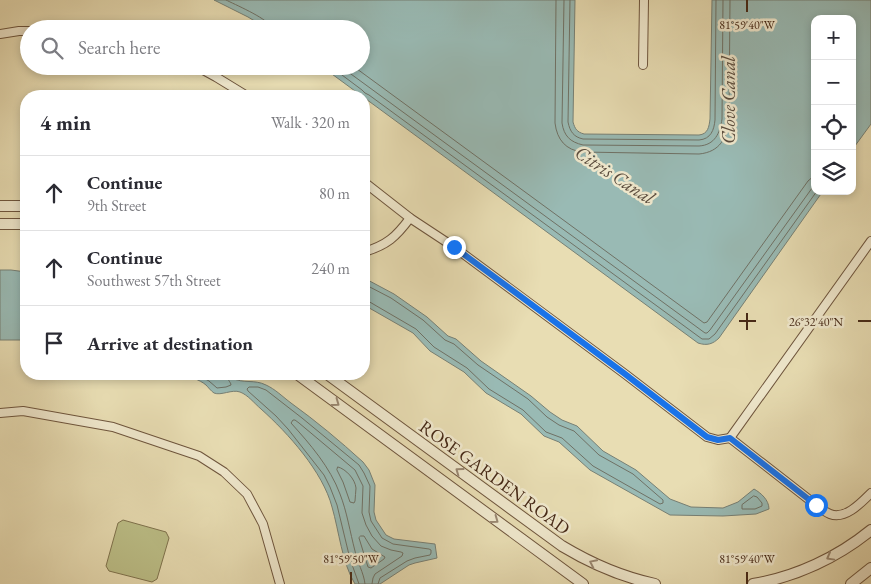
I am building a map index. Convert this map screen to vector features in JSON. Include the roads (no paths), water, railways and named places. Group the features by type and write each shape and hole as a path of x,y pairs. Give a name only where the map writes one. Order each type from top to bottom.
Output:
{"street":[{"path":"643,65 644,0"},
{"path":"0,34 20,31"},
{"path":"212,75 237,90"},
{"path":"370,187 410,218 485,270 707,437 718,440 730,438 871,241"},
{"path":"0,206 20,206"},
{"path":"370,250 390,241 401,231 410,218"},
{"path":"0,224 20,224"},
{"name":"ROSE GARDEN ROAD","path":"304,380 583,584"},
{"name":"ROSE GARDEN ROAD","path":"334,380 562,546 600,567 621,575 656,584"},
{"path":"0,413 23,411 113,427 199,456 224,472 247,494 263,524 280,584"},
{"path":"730,438 830,514 843,515 861,503 871,493"},
{"path":"753,584 770,582 822,561 871,530"},
{"path":"851,584 871,568"}],"water":[{"path":"214,0 575,0 573,122 577,130 584,134 699,135 706,132 710,119 712,0 871,0 871,124 856,145 856,15 811,15 811,195 820,195 719,338 710,344 701,344 370,102 370,90 354,90 333,75 370,75 370,20 253,20"},
{"path":"0,270 20,271 20,340 0,340"},
{"path":"370,281 394,294 427,317 481,361 531,396 550,412 562,420 577,426 603,451 636,470 670,499 691,507 723,508 738,502 754,489 764,497 769,509 756,514 723,516 670,515 590,470 559,442 544,436 521,414 486,393 464,372 430,351 413,333 370,308"},
{"path":"198,380 257,382 276,391 328,431 363,462 369,470 375,485 374,512 376,520 386,535 394,539 435,544 437,558 409,565 380,584 355,584 344,557 332,507 321,480 313,467 293,441 251,399 237,391 220,394 214,393"}],"water label":[{"name":"Clove Canal","path":"728,100"},
{"name":"Citris Canal","path":"615,175"}]}
